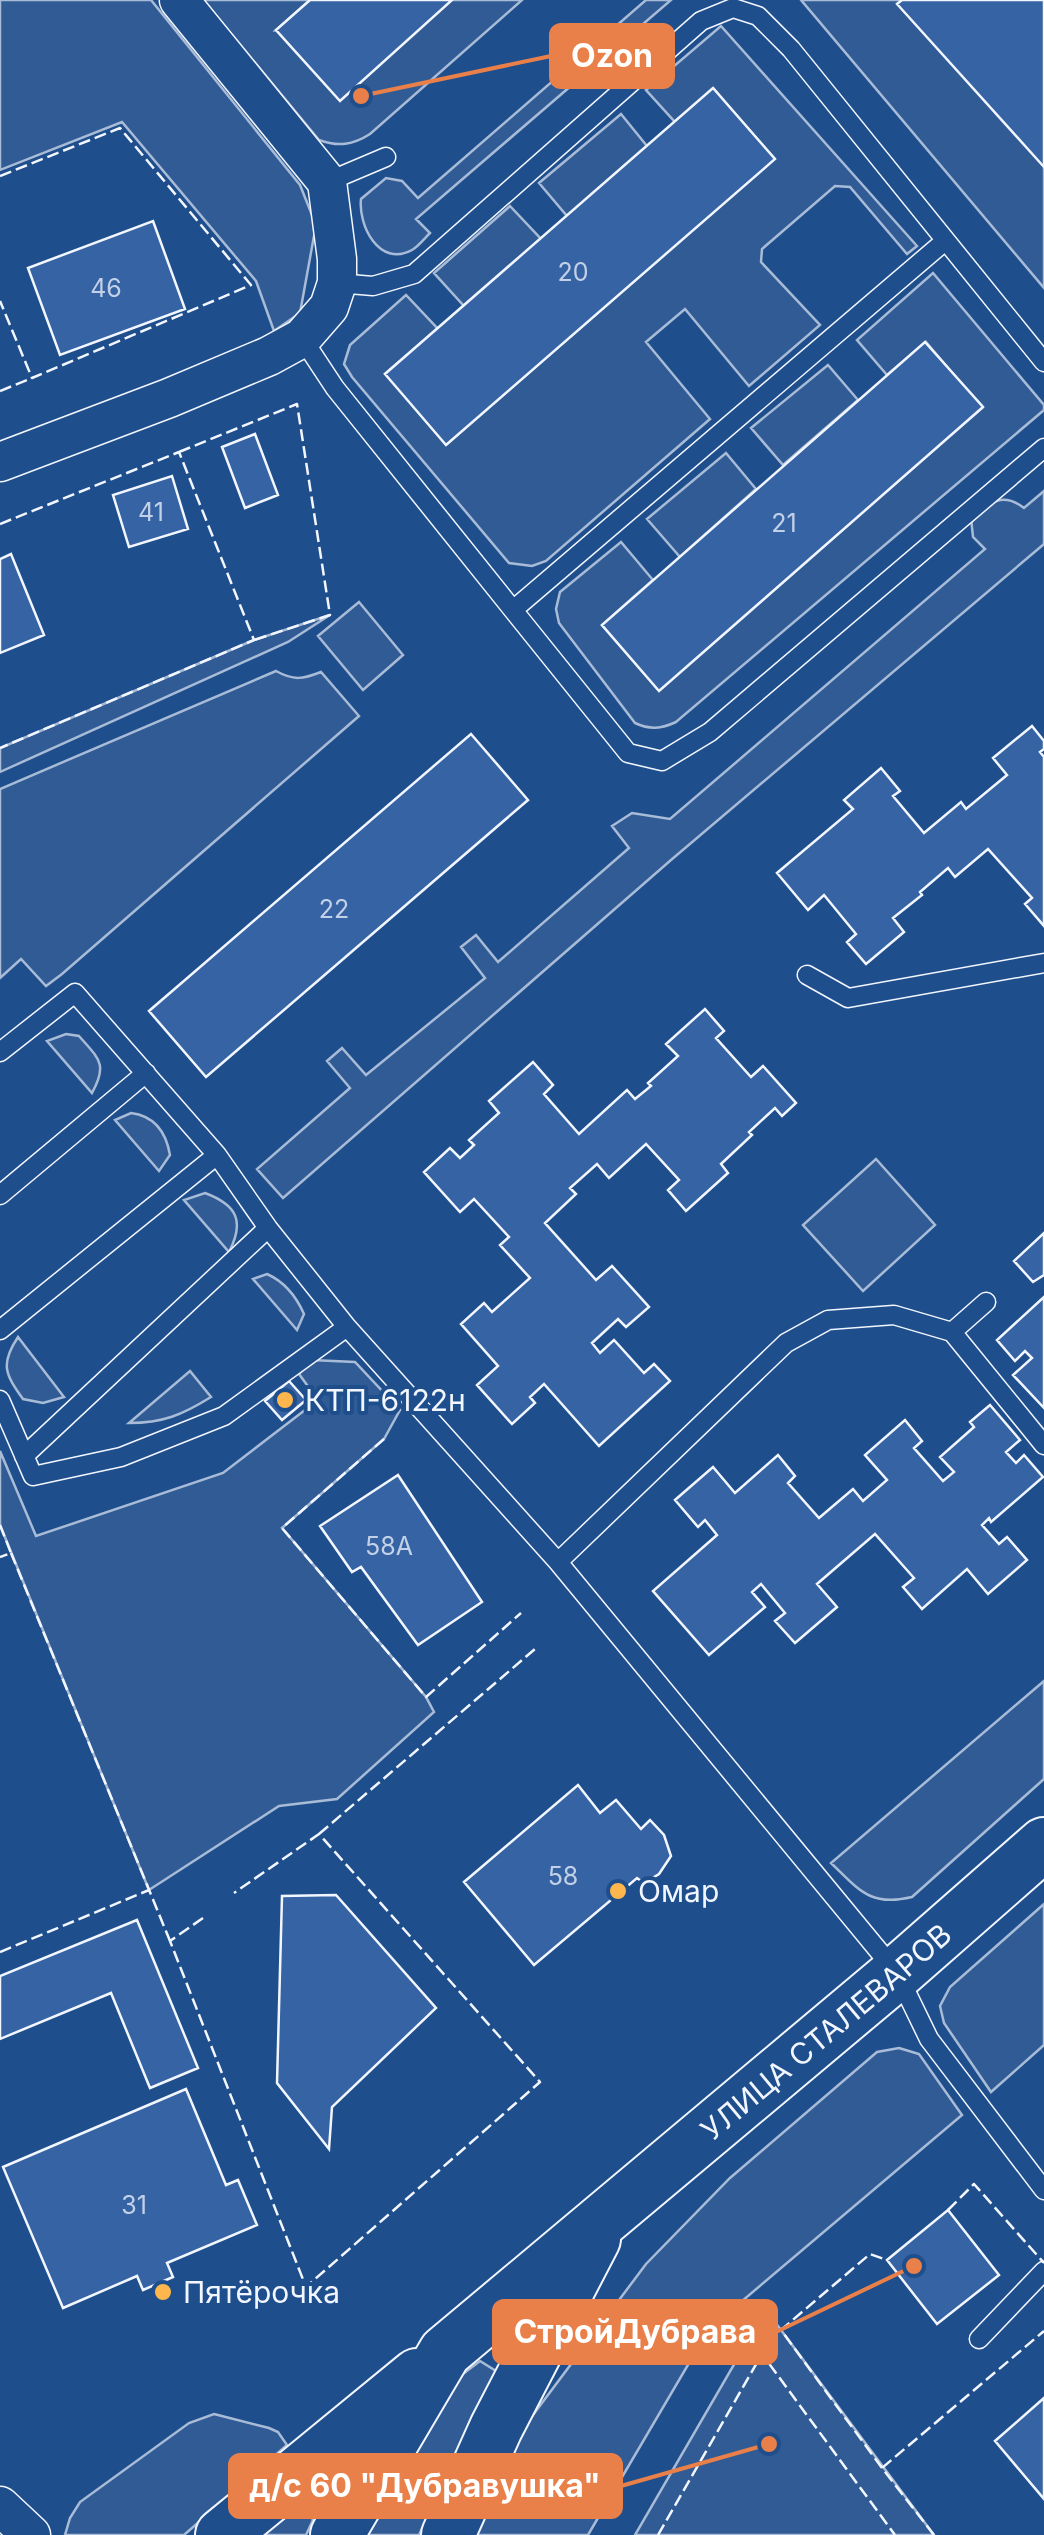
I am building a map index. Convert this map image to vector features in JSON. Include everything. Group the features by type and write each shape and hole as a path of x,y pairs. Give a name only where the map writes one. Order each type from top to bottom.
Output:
{"main road":[{"name":"УЛИЦА СТАЛЕВАРОВ","path":"337,2535 445,2352 897,1973 1044,1844"},
{"name":"УЛИЦА СТАЛЕВАРОВ","path":"448,2535 496,2428 606,2216"},
{"path":"222,2535 445,2352"}],"street":[{"path":"0,462 270,356 302,338 329,307 337,283 338,259 327,182 178,0"},
{"path":"0,2506 32,2535"}],"lane":[{"path":"337,283 373,286 414,274 702,22 732,8 758,16 791,48 1044,362"},
{"path":"327,182 386,158"},
{"path":"513,610 945,242"},
{"path":"302,338 335,388 628,753 662,761 710,732 1044,448"},
{"path":"806,975 848,998 1044,963"},
{"path":"0,1052 75,993 217,1155 268,1228 347,1327 558,1562 897,1973 929,2039 1044,2190"},
{"path":"0,1195 146,1073"},
{"path":"0,1330 217,1155"},
{"path":"24,1456 268,1228"},
{"path":"952,1332 986,1302"},
{"path":"558,1562 786,1343 828,1320 894,1315 952,1332 1044,1446"},
{"path":"0,1400 33,1476 122,1457 224,1416 347,1327"},
{"path":"979,2339 1044,2271"}],"shaded area":[{"path":"0,0 151,0 300,185 316,225 300,313 274,331 256,281 122,122 0,170"},
{"path":"203,0 310,0 276,30 452,0 522,0 370,134 351,143 333,144 319,140"},
{"path":"646,0 671,0 416,219 430,233 417,247 400,254 390,253 373,241 363,220 361,199 386,178 402,181 418,198"},
{"path":"801,0 1044,0 1044,288"},
{"path":"721,26 917,246 907,254 850,187 835,186 762,249 761,262 820,325 749,386 685,309 646,342 710,419 546,561 532,566 509,563 352,377 344,364 350,345 406,295 438,329 385,374 447,444 774,159 714,89 675,122 646,90"},
{"path":"621,114 647,146 567,216 539,183"},
{"path":"510,206 541,239 464,306 434,273"},
{"path":"933,273 1044,405 1044,410 676,722 656,728 635,723 559,623 556,609 560,592 621,542 653,580 602,625 659,690 982,408 926,342 887,375 857,340"},
{"path":"828,365 858,400 783,465 751,428"},
{"path":"726,453 756,489 680,557 647,519"},
{"path":"1044,491 1044,544 671,860 283,1198 257,1169 350,1088 327,1061 342,1048 366,1075 485,978 461,947 476,935 498,962 629,848 612,826 632,813 670,819 985,549 973,537 971,518 1003,500 1024,508"},
{"path":"359,602 403,655 363,690 318,636"},
{"path":"330,615 288,642 0,772 0,748 254,640"},
{"path":"276,671 298,678 321,672 359,716 46,986 21,959 0,978 0,789"},
{"path":"66,1034 79,1036 99,1062 100,1075 92,1093 47,1041"},
{"path":"131,1113 153,1122 166,1139 170,1155 159,1171 115,1120"},
{"path":"876,1159 935,1225 863,1291 803,1225"},
{"path":"205,1193 225,1203 235,1215 236,1231 229,1252 184,1200"},
{"path":"267,1274 285,1285 301,1307 304,1314 297,1330 253,1279"},
{"path":"18,1337 64,1397 43,1403 23,1399 7,1369"},
{"path":"311,1360 355,1362 400,1410 384,1439 282,1528 426,1697 434,1712 337,1799 279,1806 149,1890 0,1525 0,1451 36,1536 223,1473 318,1400 299,1374"},
{"path":"190,1371 211,1397 172,1417 129,1423"},
{"path":"1044,1681 1044,1779 912,1897 875,1898 831,1863"},
{"path":"1044,1904 1044,2045 991,2092 944,2023 940,2006 950,1987"},
{"path":"899,2048 919,2054 962,2115 709,2329 588,2535 471,2535 521,2431 646,2264 730,2178 877,2052"},
{"path":"775,2322 934,2535 635,2535 736,2361"},
{"path":"480,2361 496,2371 419,2535 363,2535 451,2383"},
{"path":"214,2414 269,2428 278,2432 287,2445 184,2535 65,2535 80,2502 189,2423"},
{"path":"310,2511 313,2520 306,2535 260,2535 292,2513"}],"building":[{"path":"310,0 452,0 340,101 276,30"},
{"path":"902,0 1044,0 1044,167 897,4"},
{"path":"713,88 775,159 446,445 385,374"},
{"path":"153,221 185,309 60,355 28,268"},
{"path":"925,342 983,407 659,691 602,625"},
{"path":"255,434 278,495 245,508 222,447"},
{"path":"172,476 188,529 129,547 113,495"},
{"path":"11,554 44,635 0,653 0,559"},
{"path":"1032,726 1044,741 1040,752 1044,757 1044,926 1025,904 1032,898 988,849 955,877 948,868 920,892 922,895 893,918 904,932 866,964 847,942 856,934 824,895 808,910 777,873 853,809 844,800 881,768 900,791 893,796 924,833 961,802 966,809 1007,775 993,758"},
{"path":"471,734 528,800 206,1077 149,1011"},
{"path":"705,1009 724,1031 716,1038 751,1077 763,1066 796,1103 782,1116 775,1108 749,1132 752,1135 721,1164 728,1173 686,1211 668,1190 679,1180 646,1144 609,1178 597,1164 570,1188 576,1194 545,1223 596,1280 612,1266 649,1307 626,1327 618,1319 592,1343 600,1353 614,1340 644,1373 654,1364 670,1381 599,1446 544,1384 530,1397 535,1403 512,1424 477,1385 498,1366 461,1324 484,1303 492,1312 530,1278 500,1245 509,1237 474,1199 460,1212 424,1172 450,1148 460,1158 474,1145 469,1140 499,1113 489,1101 533,1062 553,1085 544,1094 579,1134 627,1090 635,1099 651,1086 648,1083 678,1056 666,1044"},
{"path":"1044,1233 1044,1275 1033,1282 1014,1261"},
{"path":"1044,1297 1044,1408 1013,1375 1032,1358 1025,1351 1015,1361 997,1340"},
{"name":"КТП-6122н","path":"289,1381 306,1400 282,1420 265,1401"},
{"path":"990,1405 1020,1440 1006,1452 1016,1463 1024,1455 1043,1477 991,1522 989,1518 982,1525 999,1544 1007,1537 1027,1560 988,1594 967,1569 922,1609 903,1587 914,1578 875,1534 817,1584 837,1607 795,1643 775,1621 785,1613 761,1584 752,1592 765,1607 709,1655 653,1591 717,1535 705,1520 698,1527 675,1500 713,1467 735,1493 778,1455 795,1476 788,1483 819,1518 853,1489 863,1501 887,1480 865,1455 905,1420 922,1441 914,1448 943,1481 954,1472 940,1457 974,1427 970,1422"},
{"path":"398,1475 482,1602 418,1645 361,1567 352,1572 320,1526"},
{"path":"578,1785 600,1813 616,1800 641,1829 650,1820 664,1835 671,1856 659,1874 644,1883 637,1878 534,1965 464,1882"},
{"path":"336,1895 436,2008 332,2107 329,2149 277,2083 282,1896"},
{"path":"137,1920 198,2068 150,2088 111,1993 0,2039 0,1976"},
{"path":"186,2089 226,2185 238,2180 257,2225 167,2263 173,2277 143,2290 137,2276 63,2308 3,2167"},
{"path":"948,2210 999,2275 937,2324 887,2260"},
{"path":"1044,2398 1044,2499 995,2441"}],"fence":[{"path":"0,176 120,128 251,285 32,378 0,301"},
{"path":"0,391 32,378"},
{"path":"179,452 297,404 330,615 254,640"},
{"path":"0,524 179,452 254,640 0,748"},
{"path":"384,1439 282,1528 426,1697 521,1613"},
{"path":"0,1525 11,1553 0,1557"},
{"path":"11,1553 170,1941"},
{"path":"319,1834 535,1649"},
{"path":"203,1918 170,1941 306,2287 540,2082 319,1834 234,1893"},
{"path":"0,1952 149,1890"},
{"path":"948,2210 974,2184 1044,2263"},
{"path":"882,2468 781,2330 870,2254 887,2260"},
{"path":"934,2535 882,2468 1044,2331"},
{"path":"658,2535 762,2354 895,2535"}],"place":[{"name":"Ozon","path":"361,96"},
{"name":"КТП-6122н","path":"285,1400"},
{"name":"Омар","path":"618,1891"},
{"name":"СтройДубрава","path":"914,2266"},
{"name":"Пятёрочка","path":"163,2292"},
{"name":"д/с 60 \"Дубравушка\"","path":"769,2444"}]}
